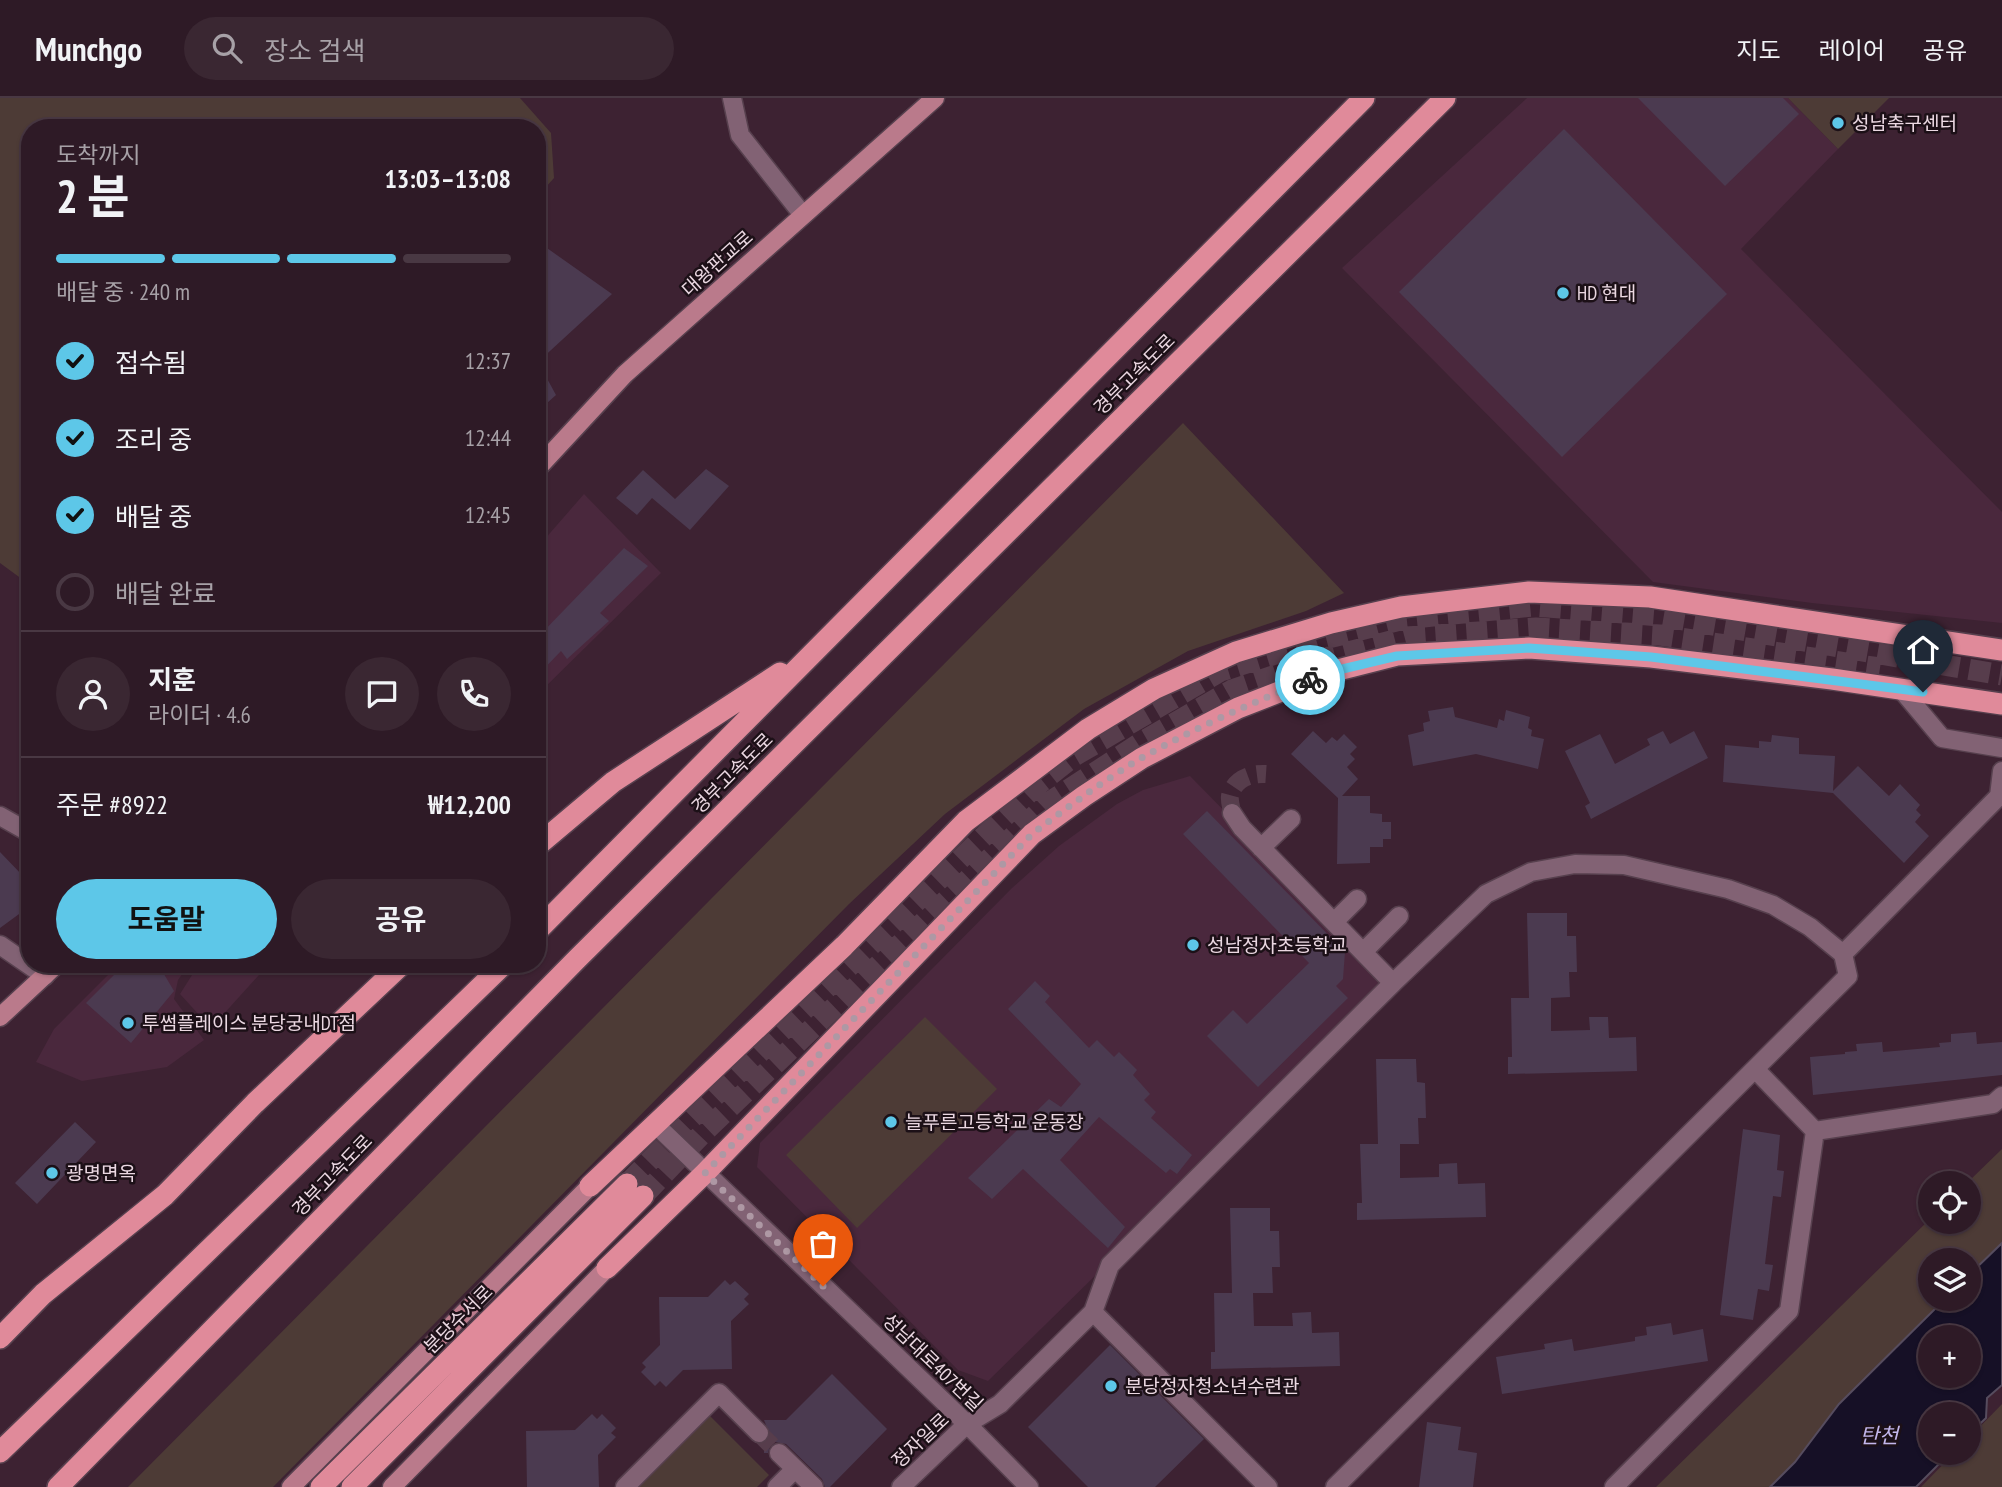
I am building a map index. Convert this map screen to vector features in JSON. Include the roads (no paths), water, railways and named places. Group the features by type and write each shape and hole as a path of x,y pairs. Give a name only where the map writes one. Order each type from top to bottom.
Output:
{"highway":[{"name":"경부고속도로","path":"546,922 1364,98"},
{"name":"경부고속도로","path":"58,1487 567,969 1445,98"},
{"path":"590,1186 844,946 966,821 1088,729 1154,689 1236,652 1331,623 1401,607 1529,592 1650,597 2002,650"},
{"path":"546,838 612,782 817,648"},
{"path":"607,1268 705,1173 1032,834 1142,758 1249,704 1330,672 1397,656 1529,648 1651,657 2002,704"},
{"path":"0,1338 43,1294 165,1195 256,1103 393,973"},
{"name":"경부고속도로","path":"0,1452 495,973"},
{"name":"분당수서로","path":"321,1487 635,1190 352,1487"}],"main road":[{"name":"대왕판교로","path":"546,460 625,374 934,98"},
{"path":"0,1017 48,973"},
{"path":"291,1487 590,1186"},
{"path":"392,1487 607,1268"}],"street":[{"path":"732,98 740,135 803,215"},
{"path":"1901,689 1942,738 2002,748"},
{"path":"1843,954 1998,796 2002,771"},
{"path":"1232,814 1261,848 1393,983"},
{"path":"0,816 21,828"},
{"path":"1261,848 1291,819"},
{"path":"1268,1487 1093,1312 1110,1265 1486,894 1531,873 1575,864 1624,864 1728,889 1773,905 1810,927 1843,954 1847,976 1335,1487"},
{"path":"1334,922 1357,899"},
{"path":"1363,952 1399,916"},
{"path":"0,945 21,955"},
{"path":"1755,1069 1815,1131"},
{"path":"1815,1131 1993,1104 2002,1096"},
{"name":"성남대로407번길","path":"655,1124 1029,1487"},
{"path":"1614,1487 1789,1311 1815,1131"},
{"name":"정자일로","path":"901,1487 967,1424 1000,1404 1093,1312"},
{"path":"625,1487 719,1393 759,1433"},
{"path":"779,1453 814,1487"},
{"path":"777,1487 795,1469"}],"water":[{"name":"탄천","path":"2002,1243 2002,1385 1987,1398 1986,1418 1981,1423 1981,1402 1918,1402 1918,1465 1938,1465 1916,1487 1770,1487 1795,1462 1839,1404 1918,1326 1918,1388 1981,1388 1981,1325 1919,1325 1933,1311 1981,1311 1981,1263"}],"tunnel":[{"path":"627,1184 1035,787 1074,756 1221,671 1321,640 1404,619 1534,606 1660,616 2002,675"},
{"path":"643,1196 703,1133 1048,803 1145,740 1232,690 1329,657 1406,637 1536,628 1660,635 1880,668"},
{"path":"1232,813 1230,796 1235,785 1249,776 1266,774"},
{"path":"759,1433 779,1453"}],"place":[{"name":"성남축구센터","path":"1838,123"},
{"name":"HD 현대","path":"1563,293"},
{"name":"성남정자초등학교","path":"1193,945"},
{"name":"투썸플레이스 분당궁내DT점","path":"128,1023"},
{"name":"늘푸른고등학교 운동장","path":"891,1122"},
{"name":"광명면옥","path":"52,1173"},
{"name":"분당정자청소년수련관","path":"1111,1386"}]}
